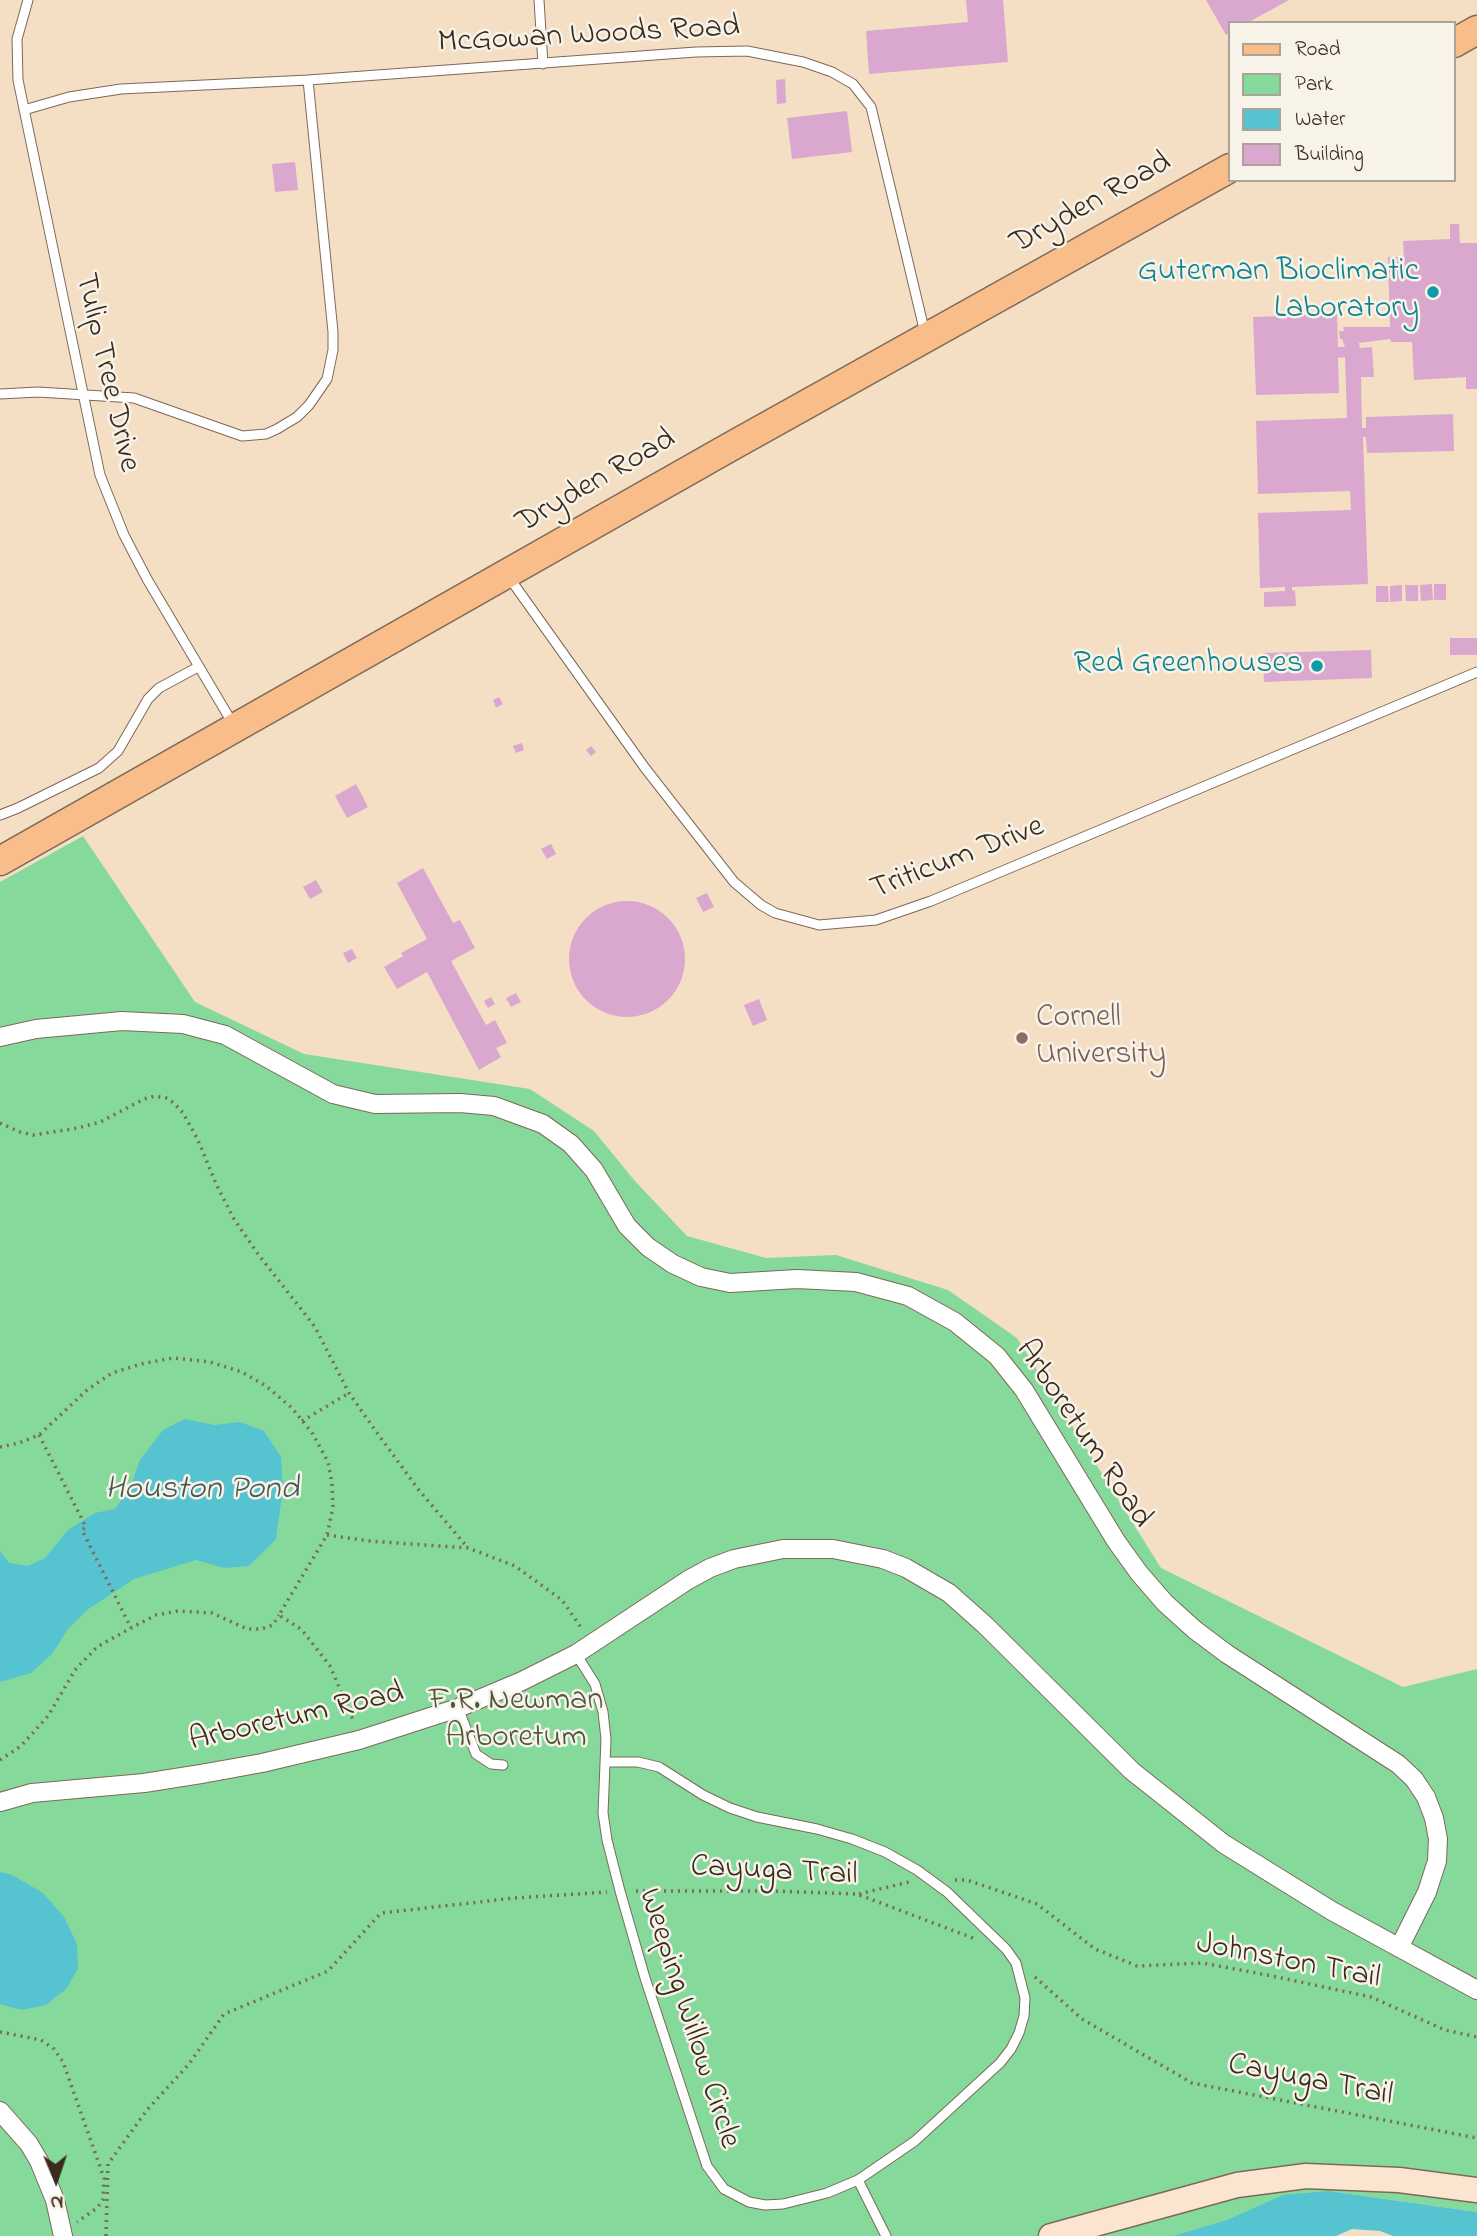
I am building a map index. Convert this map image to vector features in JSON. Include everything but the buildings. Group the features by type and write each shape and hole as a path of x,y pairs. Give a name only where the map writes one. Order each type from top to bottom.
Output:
{"main road":[{"path":"1456,42 1477,30"},
{"name":"Dryden Road","path":"0,861 1228,169"}],"street":[{"name":"Arboretum Road","path":"0,1037 36,1029 122,1021 183,1024 225,1035 333,1094 375,1104 460,1103 494,1106 543,1124 571,1144 594,1170 627,1226 648,1247 673,1264 701,1277 730,1283 819,1279 856,1282 908,1296 955,1322 997,1356 1024,1390 1116,1541 1165,1603 1227,1654 1398,1764 1414,1779 1426,1797 1434,1818 1438,1839 1437,1861 1427,1892 1399,1948"},
{"name":"Arboretum Road","path":"0,1802 32,1793 144,1783 201,1774 359,1741 458,1709 522,1681 576,1654 688,1580 734,1559 783,1549 858,1552 906,1568 949,1593 985,1625 1132,1771 1224,1844 1332,1911 1477,1990"},
{"path":"0,2111 29,2144 39,2161 55,2200 62,2232"},
{"path":"1051,2236 1237,2185 1294,2177 1349,2176 1477,2190"}],"lane":[{"name":"Tulip Tree Drive","path":"28,0 20,23 16,53 18,80 91,440 111,505 147,579 235,728"},
{"path":"539,0 542,64"},
{"name":"McGowan Woods Road","path":"24,110 69,97 121,89 308,80 696,52 747,51 803,62 832,72 853,84 871,107 926,338"},
{"path":"0,394 38,392 134,398 232,434 252,436 265,434 297,417 316,397 327,379 331,365 333,332 308,80"},
{"name":"Triticum Drive","path":"507,574 645,768 734,882 775,913 819,925 876,920 932,901 1477,672"},
{"path":"0,815 99,768 118,751 141,708 159,688 198,667"},
{"name":"Weeping Willow Circle","path":"576,1654 595,1684 603,1712 603,1813 620,1891 653,2003 707,2166 724,2189 736,2197 765,2205 783,2204 827,2193 859,2180 915,2141 1000,2063 1011,2049 1024,2016 1025,1998 1016,1963 947,1892 931,1880 885,1852 852,1839 730,1808 702,1795 659,1767 638,1762 605,1762"},
{"path":"458,1709 477,1754 491,1764 503,1765"},
{"path":"859,2180 886,2236"}],"path":[{"path":"0,1123 33,1135 100,1122 155,1096 174,1103 197,1138 234,1219 315,1327 349,1393 418,1489 468,1548"},
{"path":"0,1447 39,1435 87,1390 111,1373 173,1358 210,1362 242,1372 266,1386 292,1408 313,1434 328,1462 333,1507 327,1535 273,1625 261,1629 247,1629 212,1613 178,1611 156,1615 97,1647 75,1670 48,1716 21,1746 0,1760"},
{"path":"302,1421 349,1393"},
{"path":"39,1435 86,1527 82,1530 131,1628"},
{"path":"327,1535 468,1548 515,1566 562,1600 593,1643"},
{"path":"279,1615 302,1630 330,1666 350,1708 359,1741"},
{"name":"Johnston Trail","path":"857,1894 905,1882 967,1880 1037,1904 1095,1949 1137,1966 1203,1963 1272,1976 1371,1997 1445,2030 1477,2037"},
{"name":"Cayuga Trail","path":"106,2236 108,2164 147,2110 189,2064 224,2014 328,1971 381,1913 515,1898 620,1891 857,1894 1008,1952 1082,2019 1192,2082 1477,2138"},
{"path":"0,2032 41,2040 63,2063 104,2178 103,2200 97,2208 62,2232"}],"green space":[{"name":"F.R. Newman Arboretum","path":"83,836 195,1002 304,1054 530,1089 594,1131 634,1180 687,1236 766,1258 836,1255 948,1290 1017,1338 1161,1568 1403,1687 1477,1669 1477,2212 1329,2191 1172,2236 0,2236 0,882"}],"water":[{"name":"Houston Pond","path":"185,1419 214,1425 240,1422 264,1431 281,1457 283,1488 276,1539 249,1566 224,1568 196,1560 134,1579 87,1610 68,1629 52,1654 31,1673 0,1682 0,1551 9,1563 28,1566 45,1558 68,1530 95,1513 115,1509 130,1488 140,1460 163,1430"},
{"path":"0,1872 12,1875 43,1893 64,1917 77,1944 78,1969 66,1989 46,2005 21,2010 0,2004"},
{"path":"1329,2191 1477,2212 1477,2236 1393,2236 1380,2231 1352,2229 1336,2236 1172,2236 1227,2220 1283,2195"}],"place":[{"name":"Guterman Bioclimatic Laboratory","path":"1433,292"},
{"name":"Red Greenhouses","path":"1317,666"},
{"name":"Cornell University","path":"1022,1038"}]}
